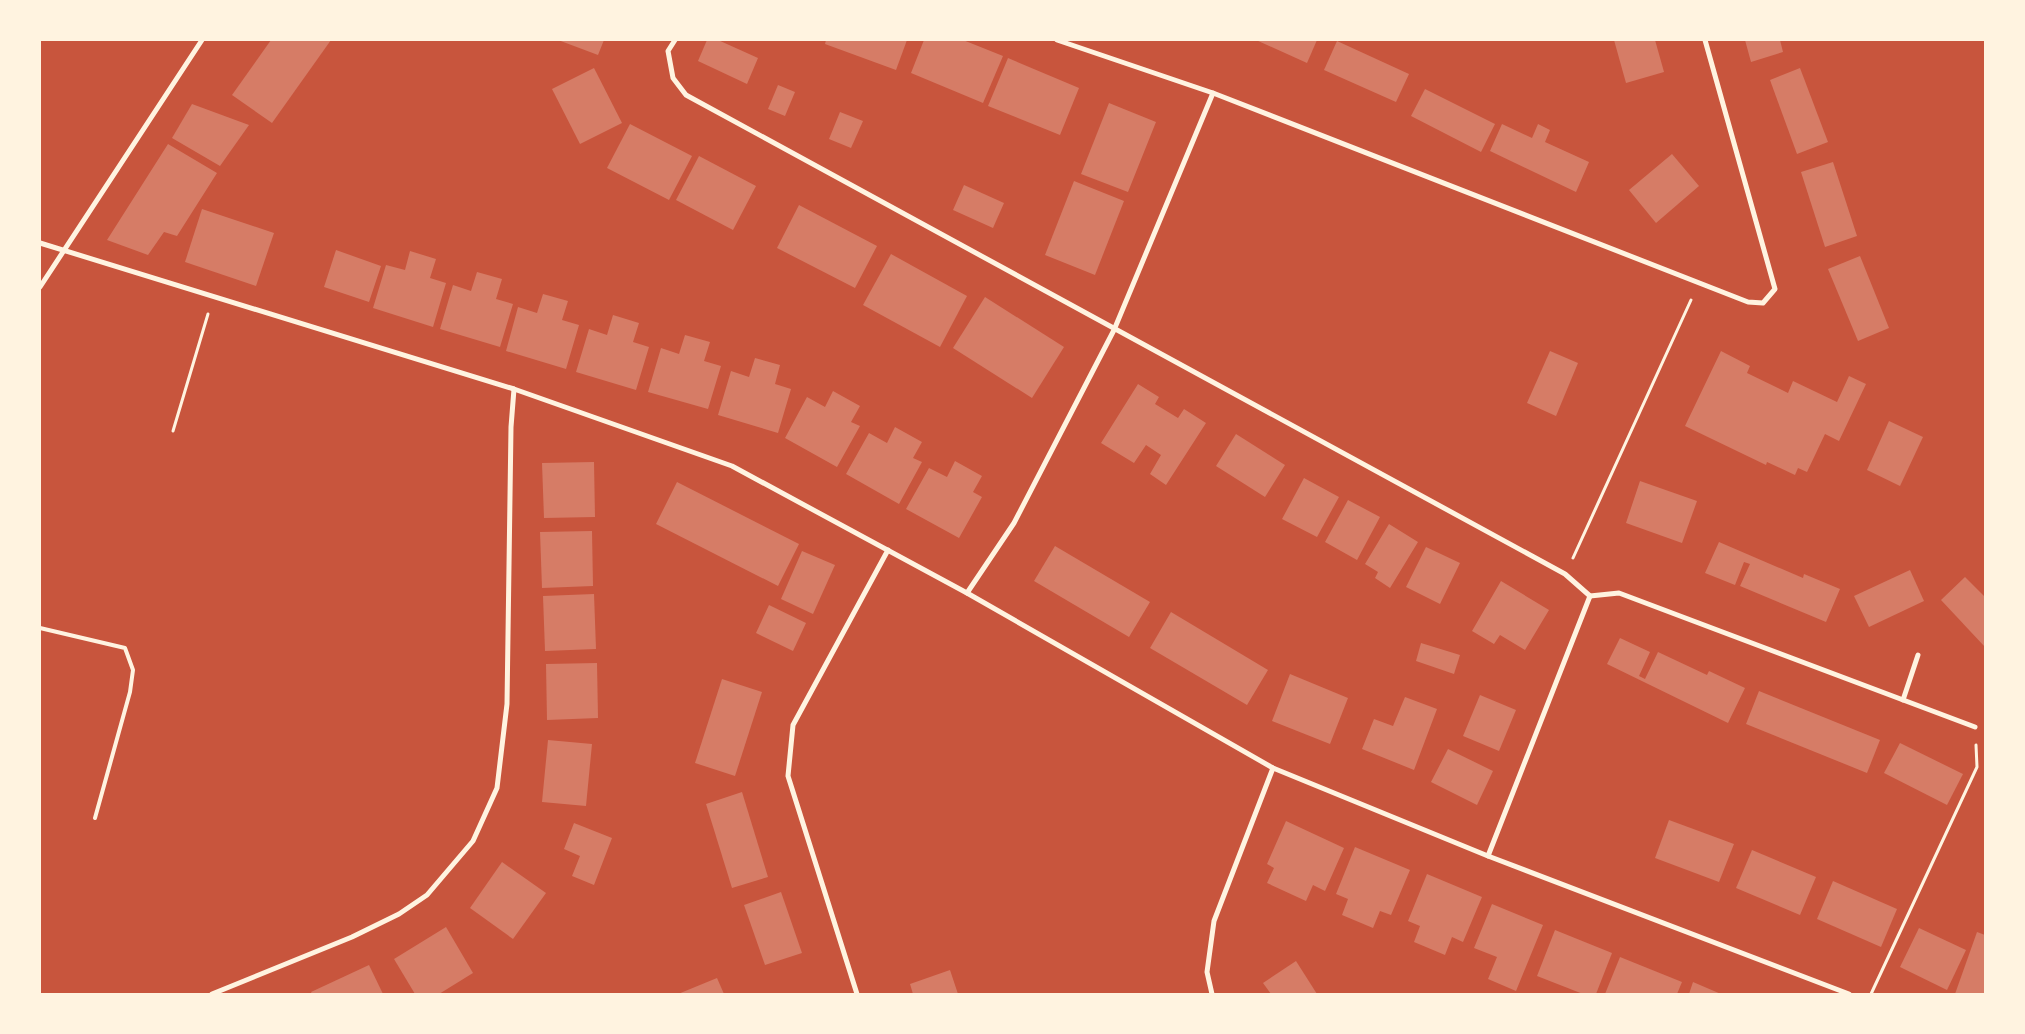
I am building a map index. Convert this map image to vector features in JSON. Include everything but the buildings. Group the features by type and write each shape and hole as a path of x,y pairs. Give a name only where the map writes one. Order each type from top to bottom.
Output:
{"street":[{"path":"40,287 202,40"},
{"path":"675,40 668,51 673,78 686,95 1114,330 1565,574 1590,596 1619,593 1975,727"},
{"path":"1057,40 1213,93 1748,302 1763,302 1775,289 1705,40"},
{"path":"967,593 1014,523 1114,330 1213,93"},
{"path":"40,243 514,389 732,466 967,593 1273,768 1488,856 1849,994"},
{"path":"212,994 352,936 399,914 427,894 473,841 497,788 507,704 511,427 514,389"},
{"path":"857,994 788,776 793,725 888,550"},
{"path":"1488,856 1590,596"},
{"path":"1903,700 1918,655"},
{"path":"1212,994 1207,972 1214,921 1273,768"}],"lane":[{"path":"40,628 125,648 134,670 130,692 95,818"}],"path":[{"path":"1565,574 1699,283"},
{"path":"174,431 213,296"},
{"path":"1871,994 1977,767 1975,727"}]}
